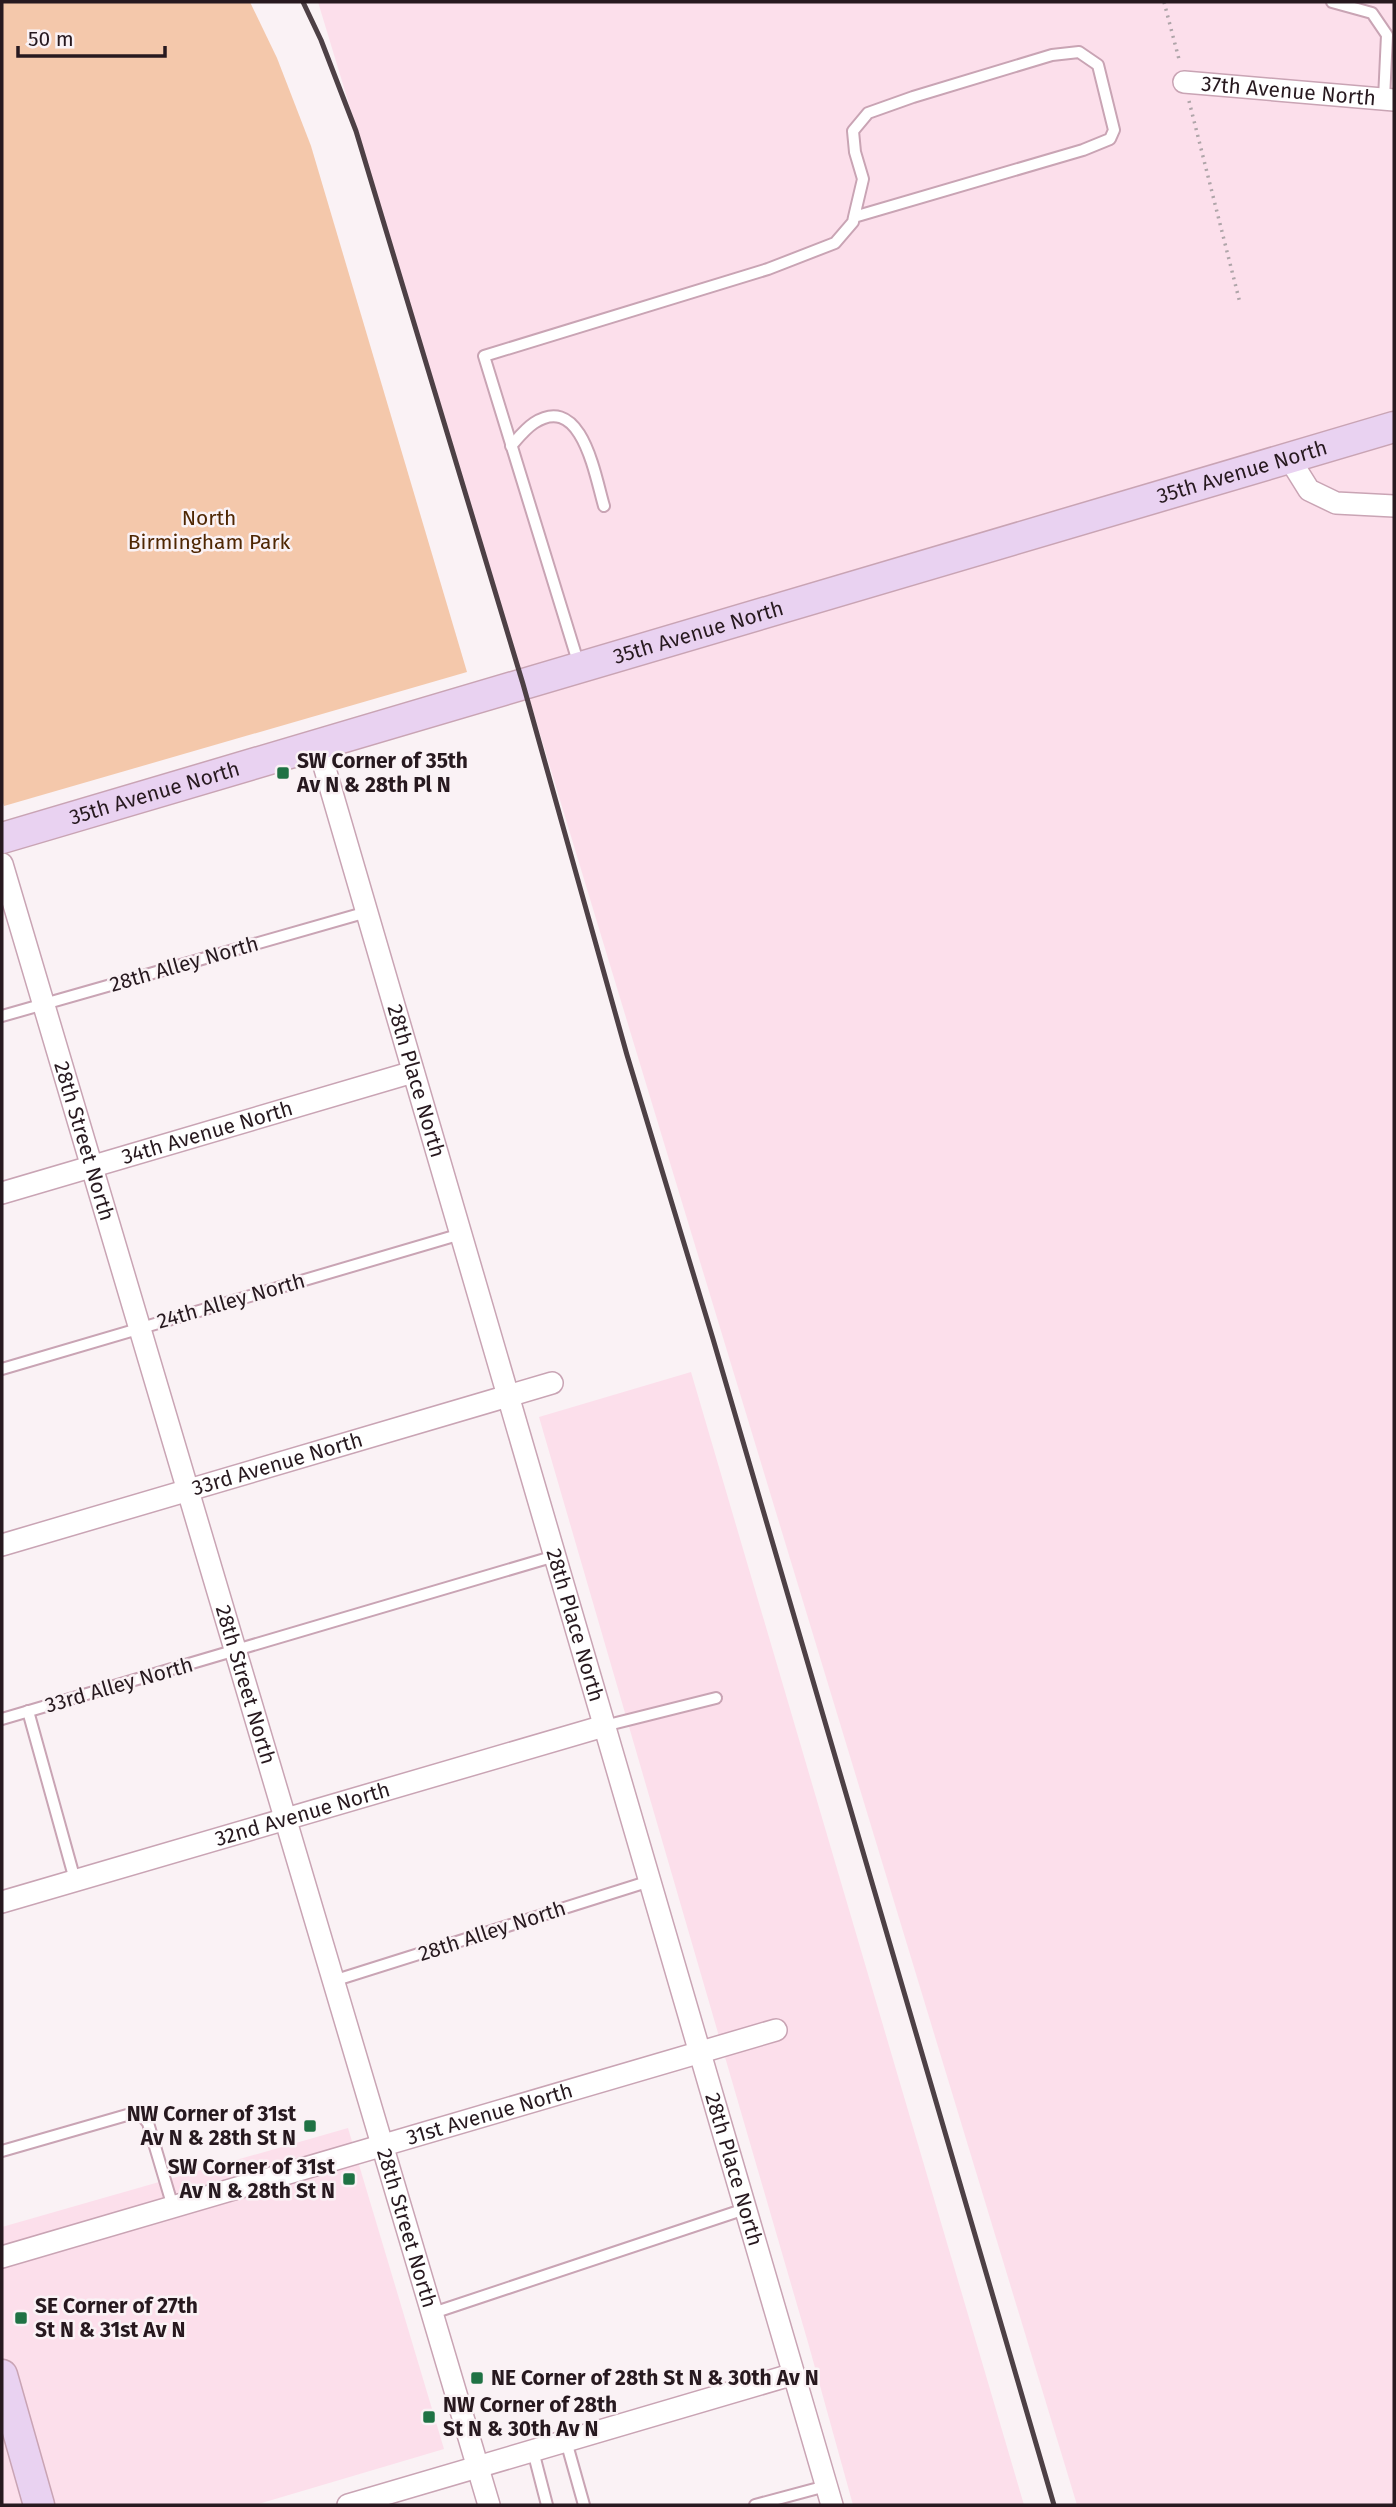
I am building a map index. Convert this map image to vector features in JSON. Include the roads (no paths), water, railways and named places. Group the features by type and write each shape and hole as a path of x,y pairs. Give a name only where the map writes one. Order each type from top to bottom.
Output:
{"street":[{"name":"37th Avenue North","path":"1184,82 1389,100"},
{"name":"35th Avenue North","path":"2,838 1394,427"},
{"path":"1289,458 1310,490 1336,503 1394,506"},
{"name":"28th Place North","path":"318,745 829,2496"},
{"name":"28th Street North","path":"2,864 489,2505"},
{"name":"34th Avenue North","path":"2,1193 413,1072"},
{"name":"33rd Avenue North","path":"2,1545 552,1383"},
{"name":"32nd Avenue North","path":"2,1902 604,1726"},
{"name":"31st Avenue North","path":"2,2257 776,2030"},
{"path":"348,2505 794,2374"},
{"path":"4,2394 39,2505"}],"lane":[{"path":"1332,2 1371,13 1387,35 1389,100"},
{"path":"580,667 484,356 768,269 835,243 853,222 854,217 863,179 855,152 853,131 868,113 1052,55 1079,52 1098,65 1114,130 1110,139 1083,150 854,217"},
{"path":"511,446 535,422 556,415 567,419 576,427 588,452 604,506"},
{"name":"28th Alley North","path":"2,1016 367,912"},
{"name":"24th Alley North","path":"2,1369 461,1234"},
{"path":"237,1650 555,1556"},
{"name":"33rd Alley North","path":"2,1719 237,1650"},
{"path":"604,1726 716,1698"},
{"path":"28,1711 75,1880"},
{"name":"28th Alley North","path":"333,1981 650,1881"},
{"path":"2,2151 127,2115 141,2115 148,2123 173,2207"},
{"path":"433,2313 745,2209"},
{"path":"566,2441 584,2505"},
{"path":"533,2451 547,2505"},
{"path":"755,2505 829,2496"}],"railway":[{"path":"303,2 321,40 356,131 523,684 627,1055 713,1339 1054,2505"}],"place":[{"name":"SW Corner of 35th Av N & 28th Pl N","path":"283,773"},
{"name":"NW Corner of 31st Av N & 28th St N","path":"310,2126"},
{"name":"SW Corner of 31st Av N & 28th St N","path":"349,2179"},
{"name":"SE Corner of 27th St N & 31st Av N","path":"21,2318"},
{"name":"NE Corner of 28th St N & 30th Av N","path":"477,2378"},
{"name":"NW Corner of 28th St N & 30th Av N","path":"429,2417"}],"park label":[{"name":"North Birmingham Park","path":"209,530"}]}
